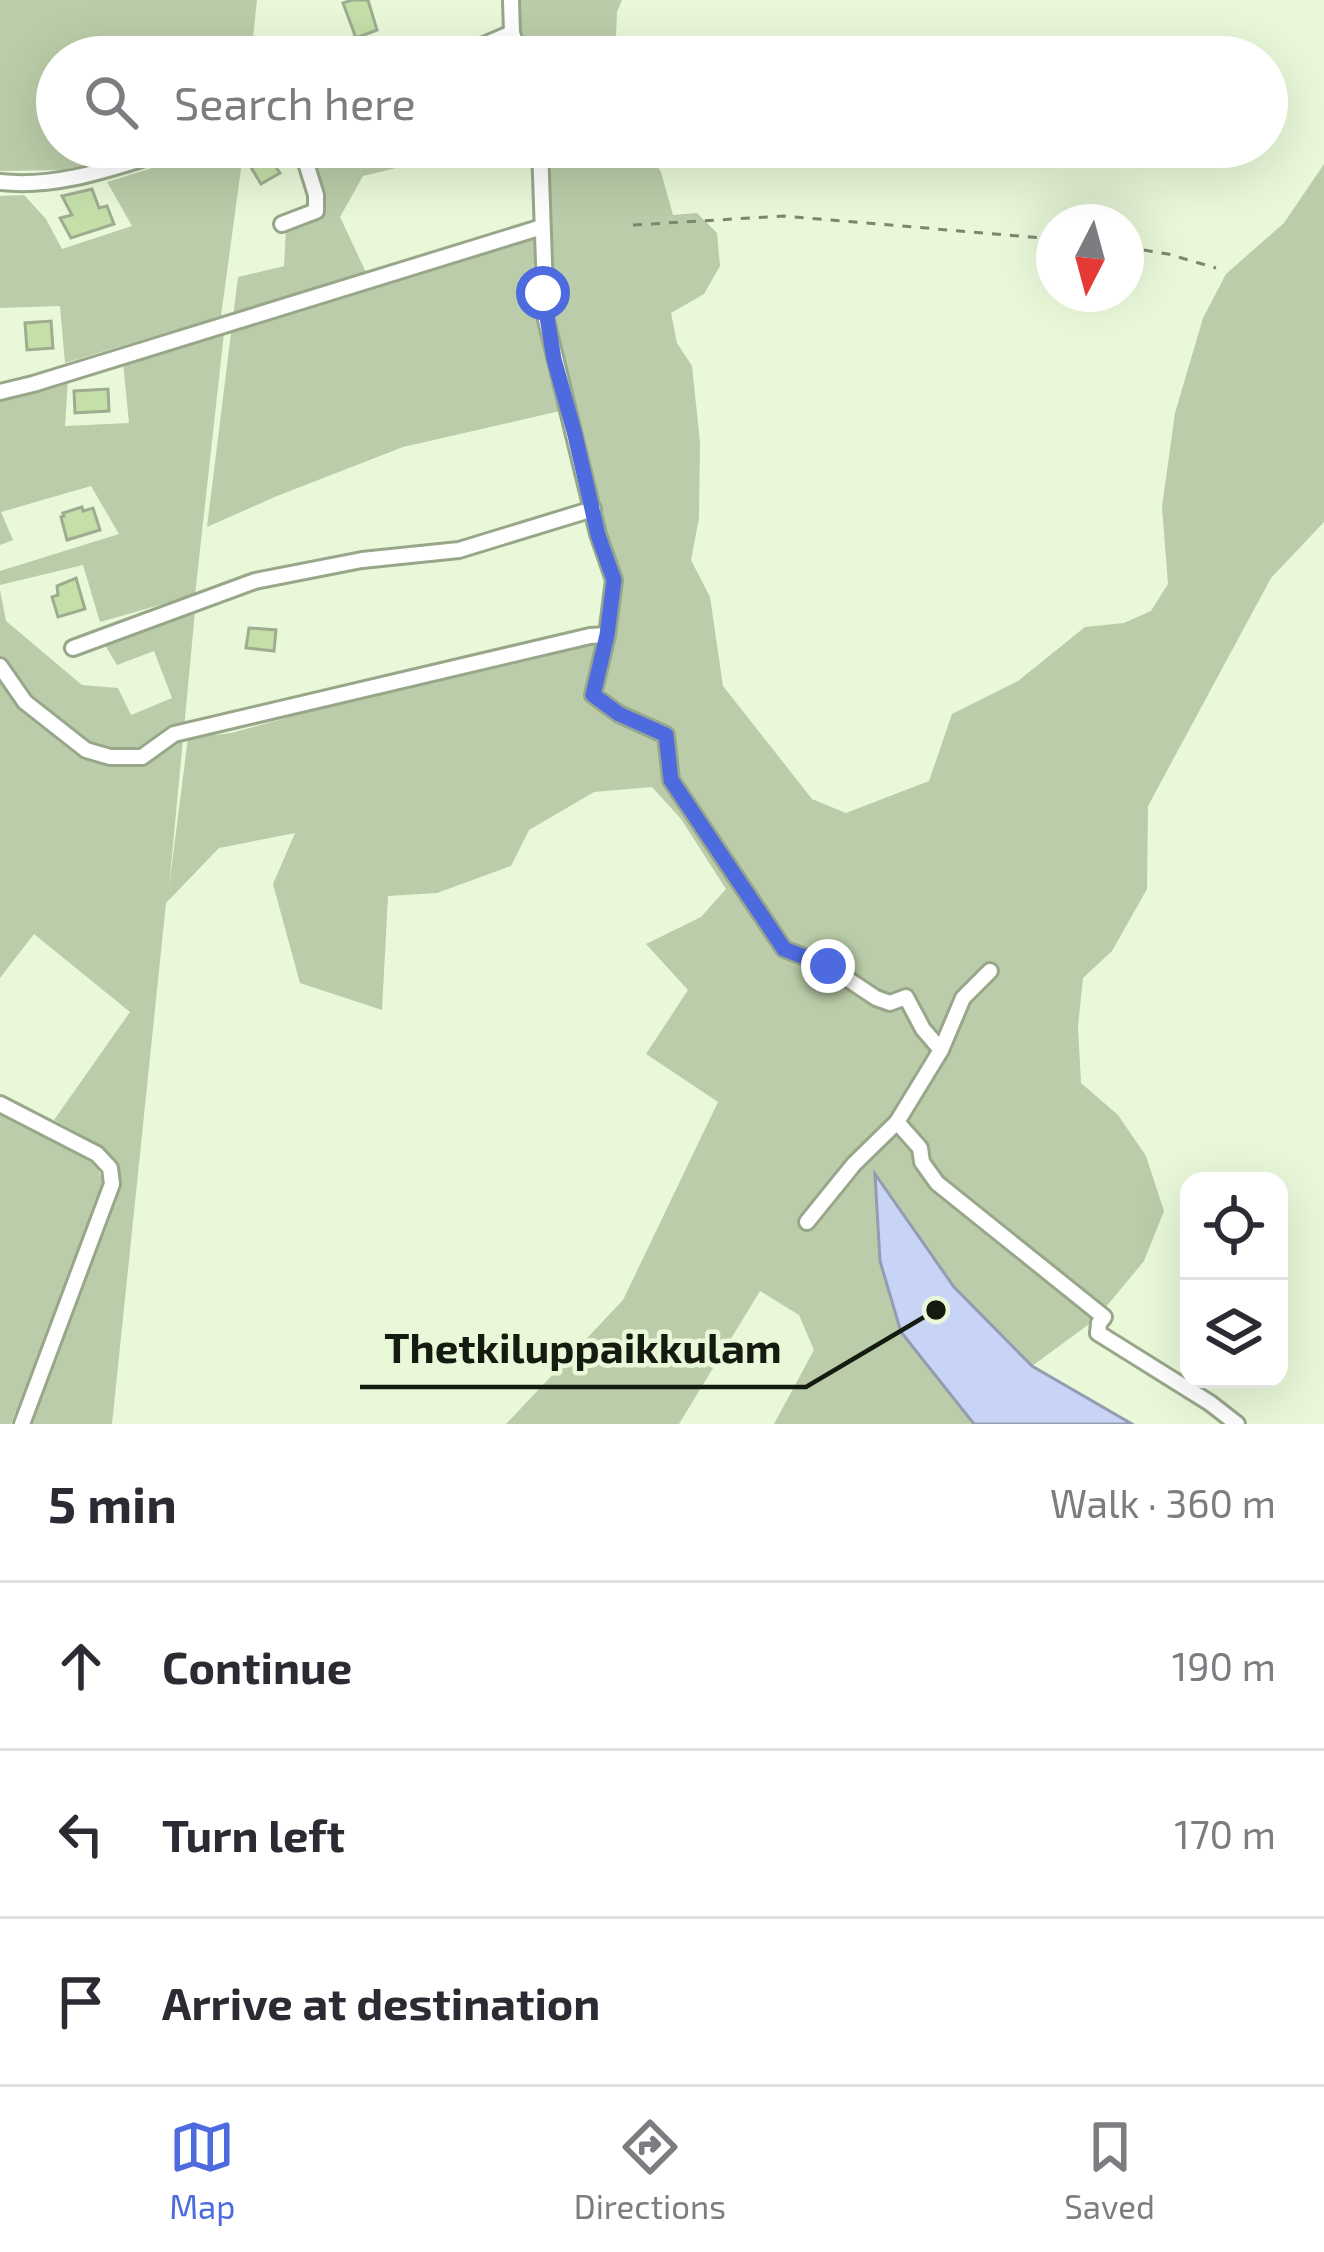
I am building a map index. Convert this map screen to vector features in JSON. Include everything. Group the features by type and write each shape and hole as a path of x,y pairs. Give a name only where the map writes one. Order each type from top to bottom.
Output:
{"street":[{"path":"511,0 513,36"},
{"path":"505,36 512,33"},
{"path":"0,182 64,181 109,168"},
{"path":"282,224 316,211 308,168"},
{"path":"541,168 546,320 614,580 593,695 619,714 666,735 671,780 784,949 828,966 890,1004 906,997 922,1029 941,1050"},
{"path":"0,392 542,227"},
{"path":"73,648 255,581 362,560 459,550 593,509"},
{"path":"0,666 25,702 86,750 110,758 142,757 174,734 607,635"},
{"path":"807,1222 854,1164 897,1122 941,1050 962,998 990,971"},
{"path":"0,1104 97,1154 110,1168 112,1184 22,1424"},
{"path":"897,1122 920,1148 922,1162 937,1183 1104,1317 1098,1333 1238,1424"}],"path":[{"path":"633,224 784,216 1036,237"},
{"path":"1144,250 1216,268"}],"green space":[{"path":"0,0 257,0 253,36 36,36 36,168 71,168 0,171"},
{"path":"516,0 622,0 616,36 518,35"},
{"path":"1324,164 1324,522 1271,578 1148,806 1147,889 1112,951 1083,978 1078,1027 1081,1083 1118,1115 1146,1156 1164,1211 1144,1261 1096,1319 1032,1366 954,1287 877,1177 901,1332 974,1424 774,1424 814,1350 799,1315 760,1291 679,1424 506,1424 623,1300 718,1102 646,1054 688,990 646,944 701,917 726,889 681,819 652,787 594,792 529,830 511,866 437,893 388,896 382,1010 300,983 273,884 295,833 219,848 166,903 112,1424 32,1424 120,1186 98,1144 54,1120 130,1012 34,934 0,978 0,590 6,621 82,685 118,688 131,715 172,698 154,651 117,665 105,645 195,612 169,887 188,738 231,733 439,676 613,636 623,582 599,514 583,433 551,321 547,168 659,168 673,215 697,213 717,233 720,266 704,294 671,313 677,343 692,366 700,442 699,518 691,560 710,597 723,686 812,799 846,813 929,781 952,714 1018,681 1085,627 1124,623 1151,611 1168,584 1162,507 1175,413 1203,318 1226,274 1284,223"},
{"path":"152,168 241,168 221,316 65,363 60,306 0,308 0,196 24,195 46,219 62,249 132,226 107,182"},
{"path":"315,168 396,168 363,176 340,217 372,285 536,233 532,292 560,411 403,447 207,527 238,277 284,266 286,230 321,219"},
{"path":"224,333 195,595 100,622 83,565 0,585 0,571 119,534 91,486 1,512 13,540 0,545 0,399 68,378 65,426 129,423 123,362"},
{"path":"0,1113 96,1165 105,1185 11,1424 0,1424"}],"water":[{"path":"875,1174 954,1287 1032,1366 1132,1424 974,1424 901,1332 880,1261"}],"building":[{"path":"368,0 377,30 355,36 343,3"},
{"path":"251,168 277,168 280,173 261,184"},
{"path":"92,189 99,208 107,206 114,224 71,238 60,218 72,215 62,196"},
{"path":"51,321 53,348 27,350 25,323"},
{"path":"108,389 109,411 75,413 74,391"},
{"path":"82,507 83,511 93,508 100,530 67,540 61,517"},
{"path":"76,578 85,609 58,617 52,597 58,595 57,586"},
{"path":"249,628 276,630 274,651 246,648"}],"place":[{"name":"Thetkiluppaikkulam","path":"936,1310"}],"route":[{"path":"543,293 554,359 598,535 614,580 593,695 619,714 666,735 671,780 784,949 828,966"}]}
